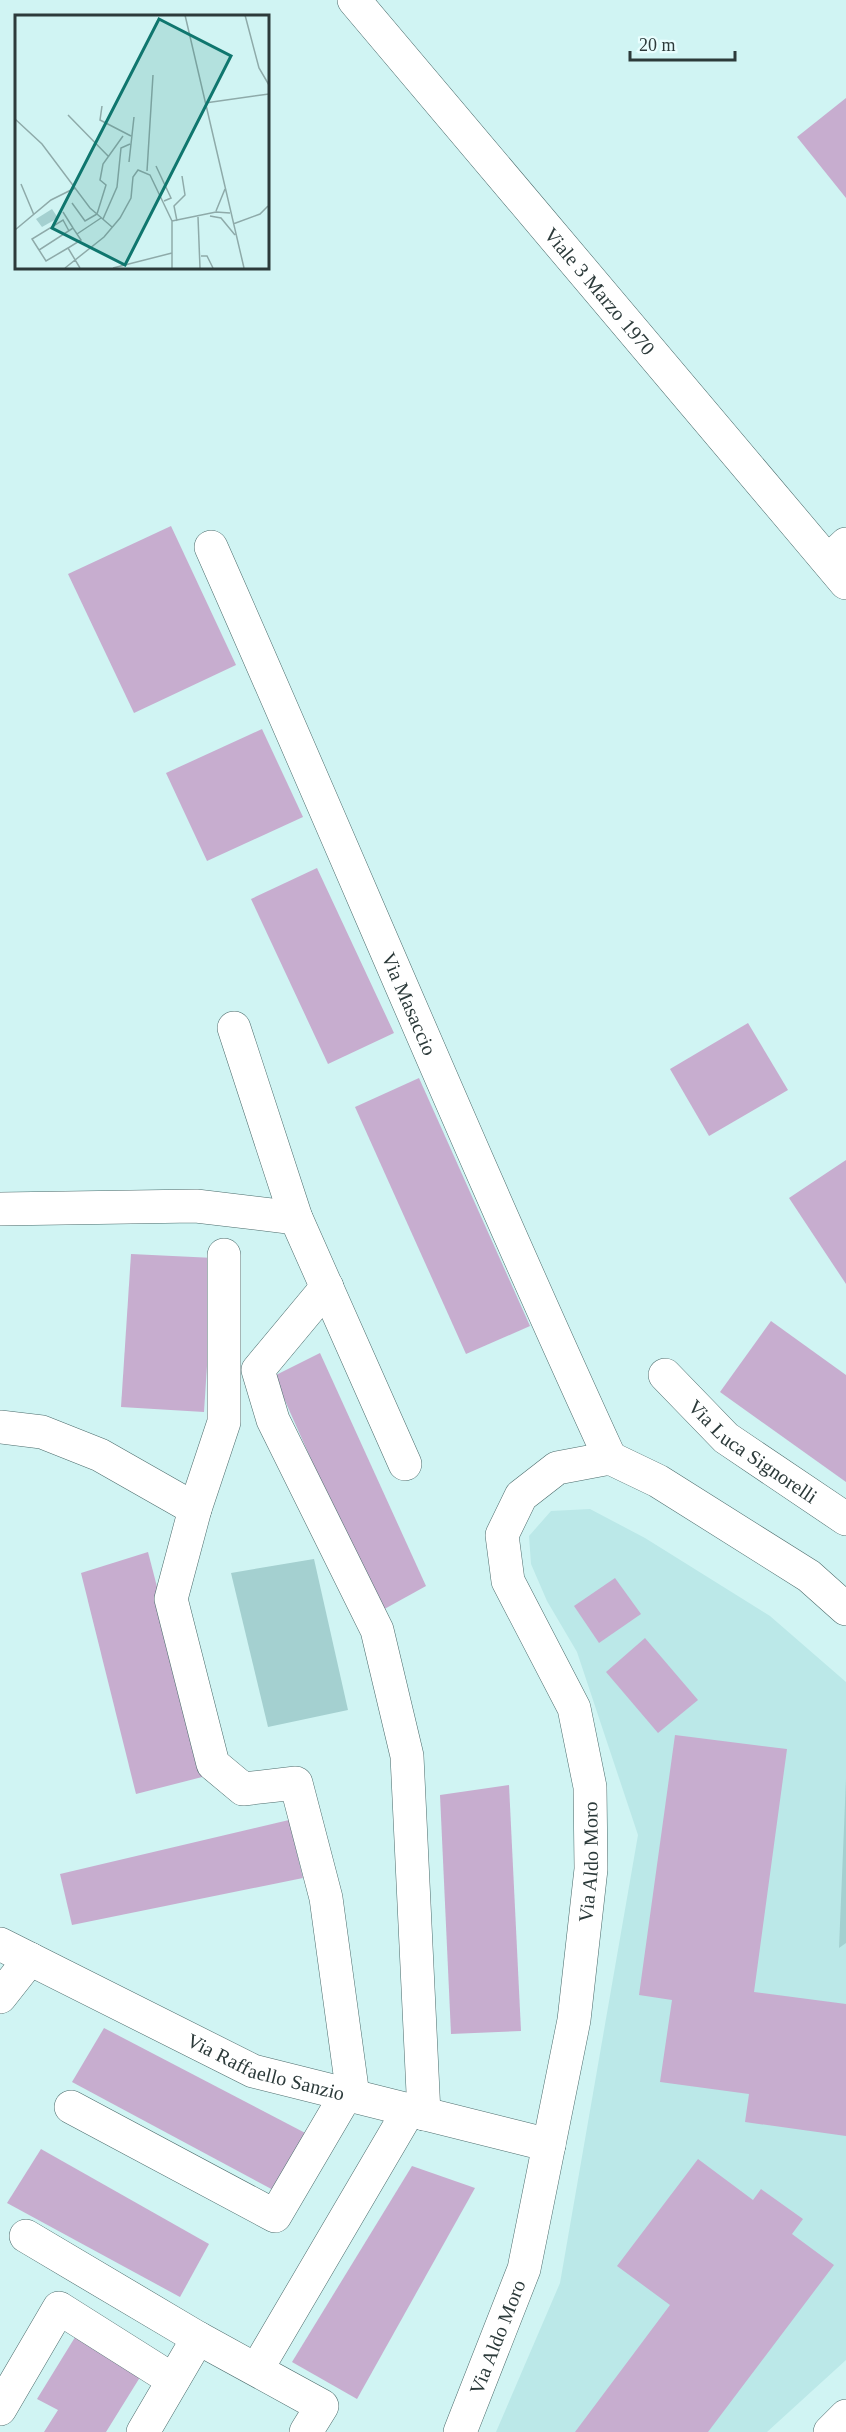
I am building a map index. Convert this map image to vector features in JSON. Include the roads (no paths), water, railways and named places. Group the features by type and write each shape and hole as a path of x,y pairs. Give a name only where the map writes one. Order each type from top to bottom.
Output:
{"street":[{"name":"Viale 3 Marzo 1970","path":"354,0 840,563"},
{"name":"Via Masaccio","path":"211,547 318,789 514,1249 610,1458"},
{"path":"234,1028 296,1218 405,1464"},
{"path":"0,1209 196,1206 296,1218"},
{"path":"71,2107 275,2216 349,2096 326,1898 296,1783 243,1789 213,1764 171,1599 195,1509 224,1422 224,1255"},
{"path":"257,2369 417,2112 407,1756 377,1630 273,1420 258,1370 327,1287"},
{"name":"Via Luca Signorelli","path":"665,1375 726,1438 846,1519"},
{"path":"0,1427 42,1432 100,1455 195,1509"},
{"path":"610,1458 658,1481 809,1576 846,1609"},
{"name":"Via Aldo Moro","path":"460,2432 524,2269 576,2009 591,1869 590,1787 574,1708 508,1581 502,1536 521,1496 557,1468 610,1458"},
{"name":"Via Raffaello Sanzio","path":"0,1944 253,2071 549,2145"},
{"path":"0,1997 30,1959"},
{"path":"26,2236 198,2338 322,2406 306,2432"},
{"path":"0,2409 59,2308 173,2380"},
{"path":"143,2432 198,2338"},
{"path":"830,2432 846,2416"}]}
